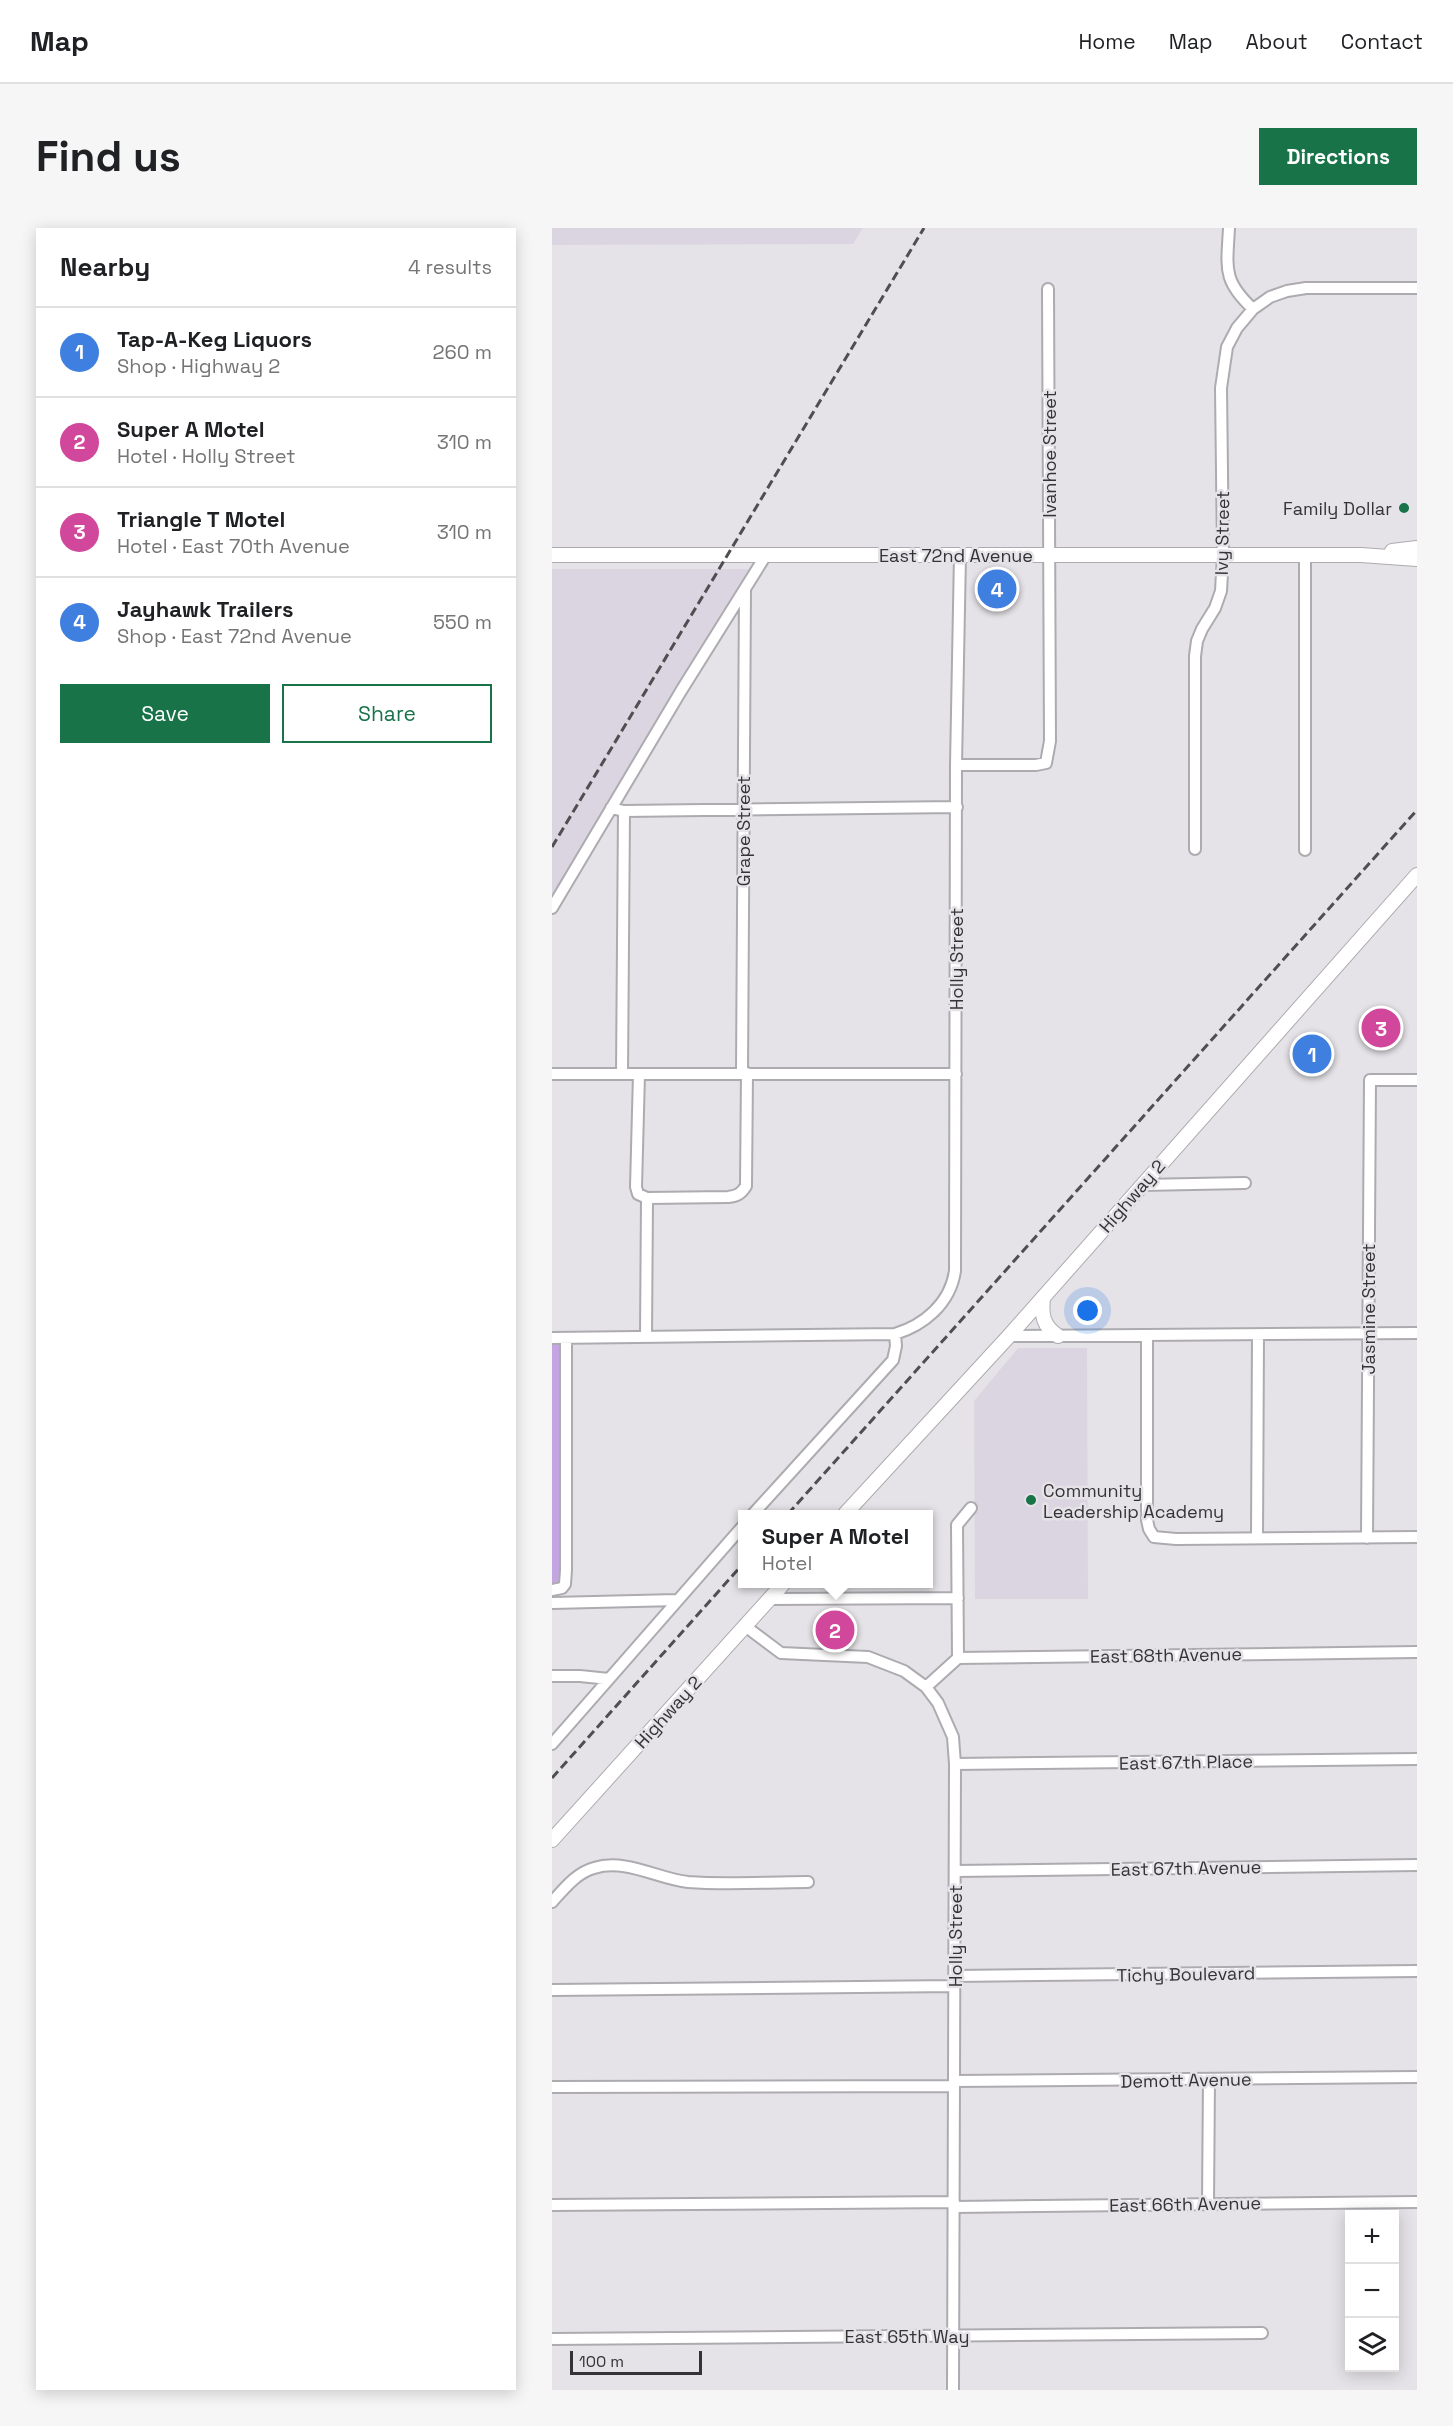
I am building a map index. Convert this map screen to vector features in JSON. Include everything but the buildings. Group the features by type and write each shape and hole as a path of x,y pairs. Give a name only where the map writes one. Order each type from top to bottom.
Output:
{"main road":[{"name":"East 72nd Avenue","path":"1361,555 1417,548"},
{"name":"East 72nd Avenue","path":"552,555 1361,555 1417,560"},
{"name":"Highway 2","path":"850,1510 1009,1336 1417,875"},
{"path":"1042,1298 1044,1323 1058,1336"},
{"name":"Highway 2","path":"552,1840 779,1588"}],"street":[{"path":"1229,228 1227,269 1230,283 1238,295 1253,309 1270,297 1306,288 1417,288"},
{"name":"Ivanhoe Street","path":"956,765 1046,763 1050,741 1048,289"},
{"name":"Ivy Street","path":"1195,849 1195,656 1197,641 1202,629 1219,600 1223,555 1221,388 1223,368 1227,347 1253,309"},
{"path":"552,908 766,555"},
{"name":"Holly Street","path":"895,1334 916,1326 932,1314 944,1299 954,1275 956,765 960,555"},
{"path":"1305,555 1305,850"},
{"name":"Grape Street","path":"647,1198 728,1197 735,1196 746,1186 743,810 745,590"},
{"path":"611,808 624,811 957,807"},
{"path":"622,1074 624,811"},
{"path":"552,1074 956,1074"},
{"path":"639,1074 636,1187 638,1194 647,1198 646,1338"},
{"name":"Jasmine Street","path":"1367,1538 1370,1080 1417,1080"},
{"path":"1142,1185 1245,1183"},
{"path":"1009,1336 1417,1333"},
{"path":"552,1338 895,1334 896,1346 893,1360 758,1510"},
{"path":"1257,1538 1258,1335"},
{"path":"1147,1336 1148,1520 1150,1532 1158,1538 1417,1537"},
{"path":"552,1590 562,1588 565,1584 566,1570 566,1338"},
{"path":"926,1687 958,1658 957,1525 971,1508"},
{"path":"554,1739 738,1531"},
{"path":"769,1599 958,1598"},
{"path":"552,1603 677,1600"},
{"name":"Holly Street","path":"745,1626 781,1653 868,1657 904,1671 926,1687 938,1703 953,1737 955,1764 953,2390"},
{"name":"East 68th Avenue","path":"958,1658 1417,1652"},
{"path":"552,1676 609,1678"},
{"name":"East 67th Place","path":"955,1764 1417,1759"},
{"name":"East 67th Avenue","path":"955,1871 1417,1865"},
{"path":"552,1902 572,1880 584,1872 603,1866 650,1871 686,1882 808,1882"},
{"name":"Tichy Boulevard","path":"954,1981 1417,1971"},
{"path":"552,1990 954,1981"},
{"name":"Demott Avenue","path":"954,2084 1417,2077"},
{"path":"1208,2204 1209,2079"},
{"path":"552,2087 954,2084"},
{"name":"East 66th Avenue","path":"552,2205 1417,2202"},
{"name":"East 65th Way","path":"552,2339 1262,2333"}],"shaded area":[{"path":"552,228 863,228 853,244 552,245"},
{"path":"552,569 749,569 552,896"},
{"path":"552,1338 566,1338 565,1579 552,1584"},
{"name":"Community Leadership Academy","path":"1018,1348 1087,1348 1088,1599 975,1599 974,1401"}],"railway":[{"path":"552,847 924,228"},
{"path":"792,1510 1417,810"},
{"path":"552,1778 738,1569"}],"place":[{"name":"Family Dollar","path":"1404,508"},
{"name":"Jayhawk Trailers","path":"997,589"},
{"name":"Triangle T Motel","path":"1381,1028"},
{"name":"Tap-A-Keg Liquors","path":"1312,1054"},
{"name":"Community Leadership Academy","path":"1031,1500"},
{"name":"Super A Motel","path":"835,1630"}]}
